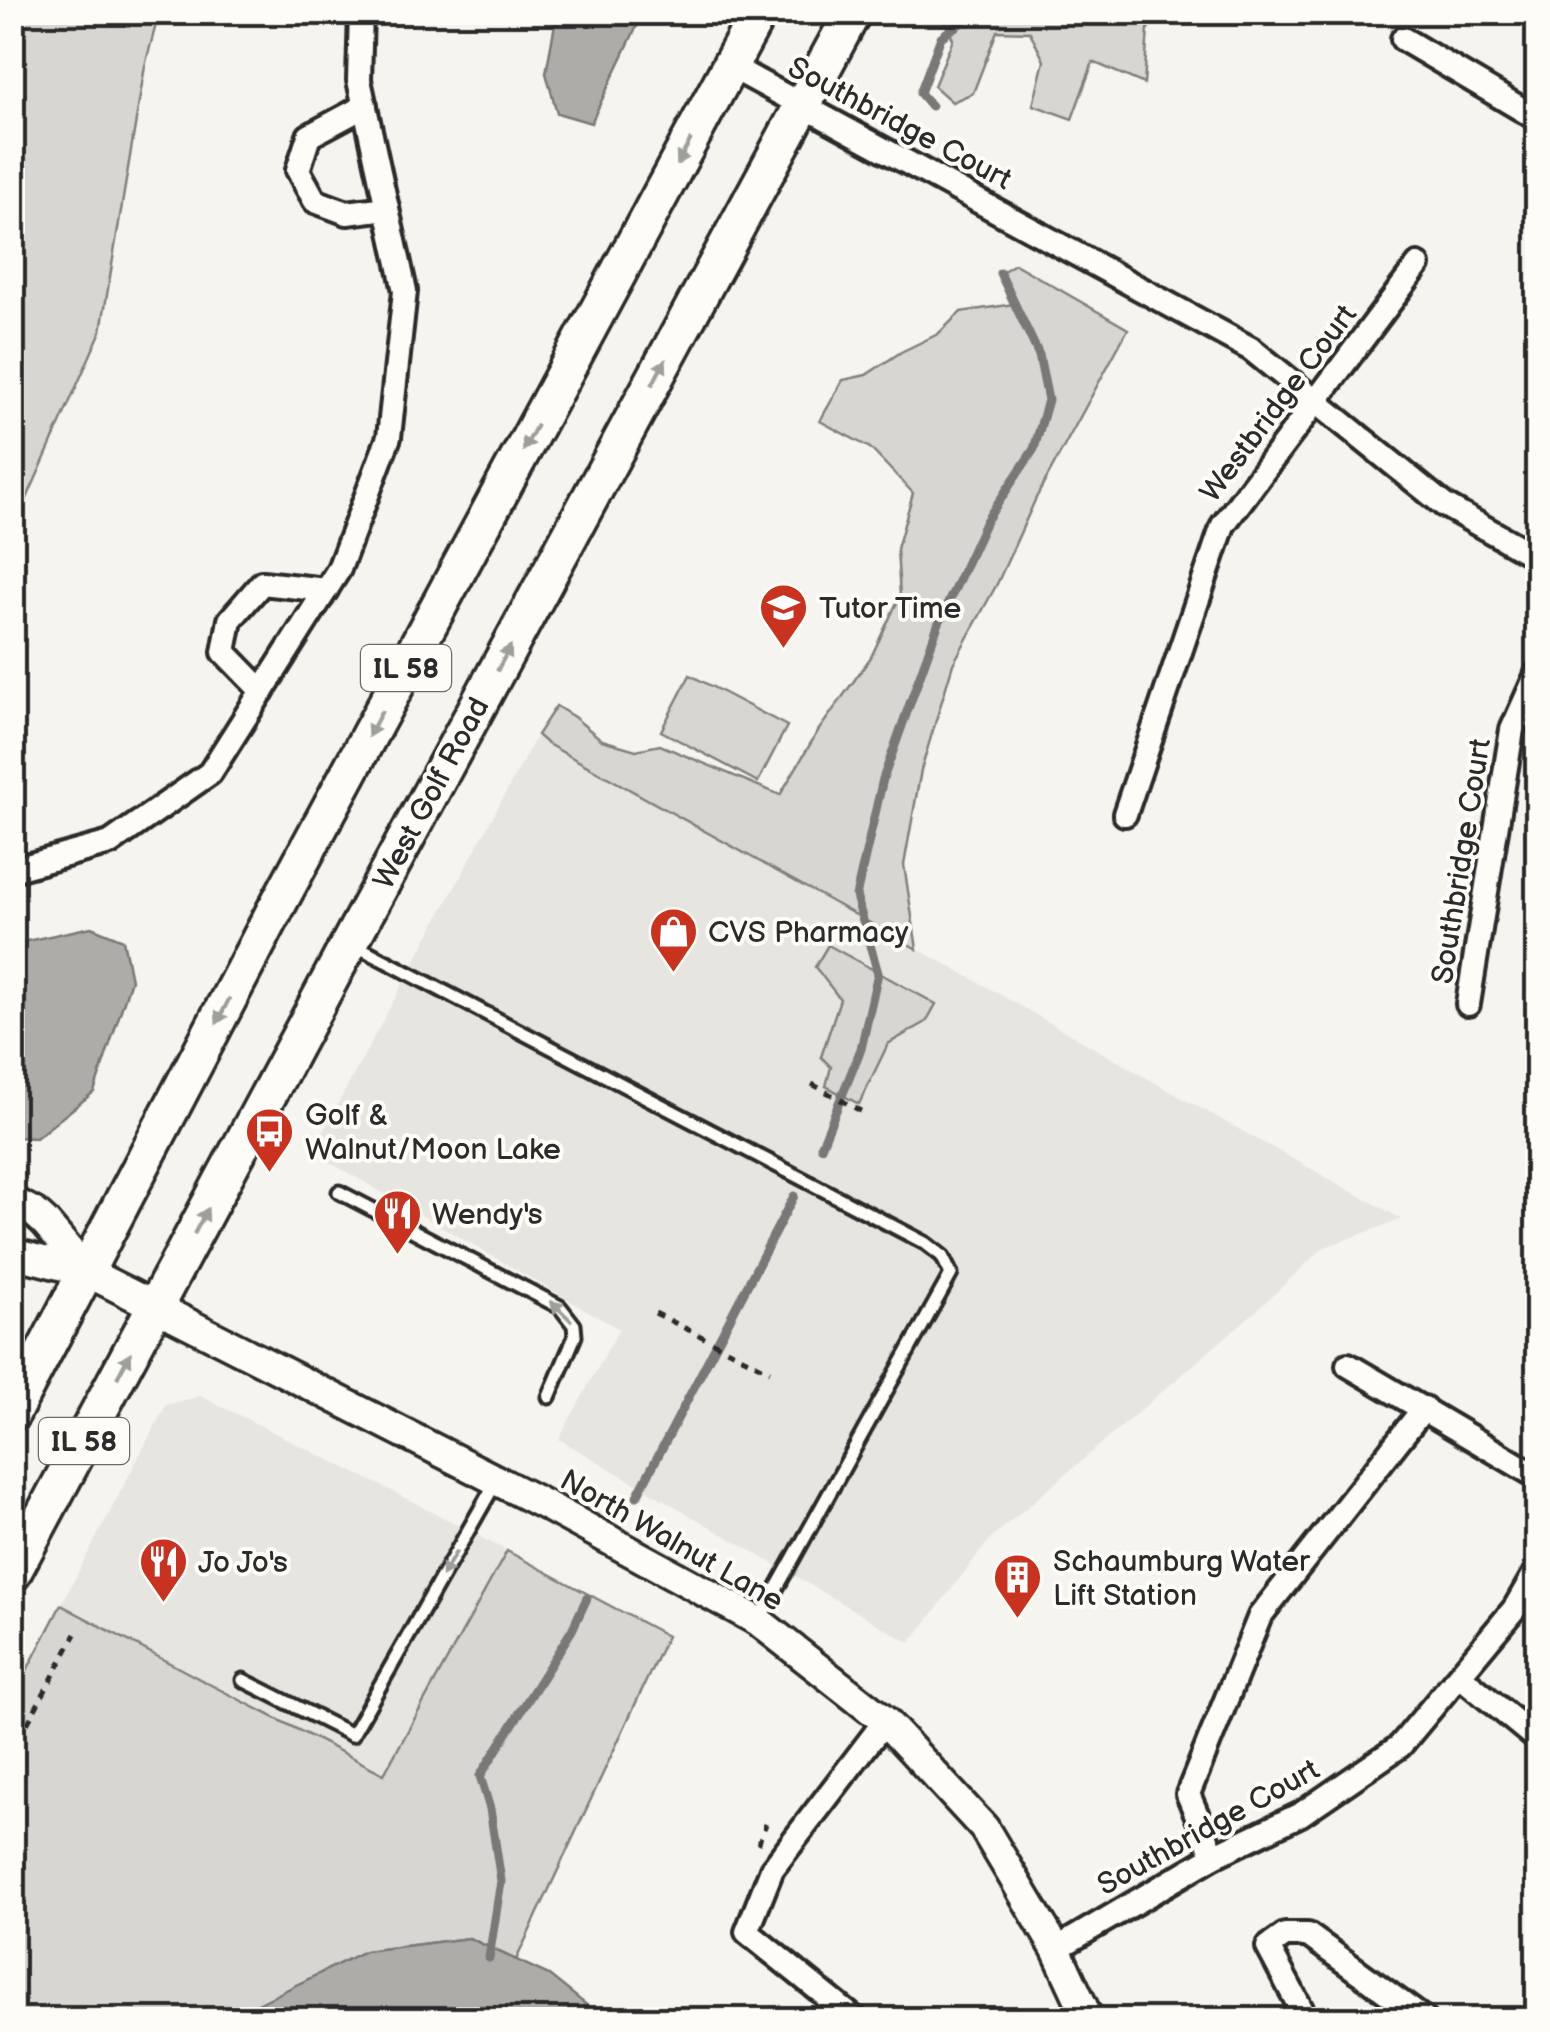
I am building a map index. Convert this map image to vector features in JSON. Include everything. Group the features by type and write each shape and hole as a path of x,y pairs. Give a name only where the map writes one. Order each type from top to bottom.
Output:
{"main road":[{"name":"IL 58","path":"12,1413 276,908 759,12"},
{"name":"West Golf Road","path":"12,1574 853,12"}],"street":[{"path":"12,870 110,843 210,773 339,569 389,437 405,291 359,80 362,12"},
{"path":"1403,39 1538,119"},
{"name":"Southbridge Court","path":"730,66 1251,349 1444,505 1538,558"},
{"path":"365,106 309,136 298,170 315,201 347,212 386,208"},
{"name":"Westbridge Court","path":"1125,814 1223,525 1418,266"},
{"path":"262,691 224,652 230,620 262,583 326,590"},
{"name":"Southbridge Court","path":"1468,1004 1512,730 1538,672"},
{"path":"12,1201 45,1222 88,1272"},
{"path":"12,1252 88,1272"},
{"name":"North Walnut Lane","path":"88,1272 497,1480 758,1621 886,1721 984,1828 1056,1949 1090,2020"},
{"path":"1348,1365 1538,1478"},
{"path":"1214,1856 1188,1794 1260,1616 1424,1408"},
{"name":"Southbridge Court","path":"1056,1949 1214,1856 1301,1814 1400,1746 1515,1608 1538,1568"},
{"path":"1460,1676 1538,1740"},
{"path":"856,2020 747,1932 772,1868 886,1721"},
{"path":"1307,2020 1268,1947 1285,1934 1308,1935 1399,2013 1425,2020"}],"lane":[{"path":"350,942 924,1243 942,1256 951,1274 758,1621"},
{"path":"340,1192 560,1307 574,1325 575,1336 549,1397"},
{"path":"242,1680 352,1735 497,1480"}],"path":[{"path":"812,1084 866,1114"},
{"path":"655,1313 770,1371"},
{"path":"12,1752 76,1634"}],"shaded area":[{"path":"13,12 159,13 145,66 101,331 13,530"},
{"path":"557,13 643,13 591,123 557,113 546,73"},
{"path":"940,13 1155,13 1148,29 1144,84 1093,62 1072,119 1033,105 1044,61 1030,32 997,31 973,93 952,102 934,86 953,39"},
{"path":"1015,264 1128,329 1036,498 997,584 953,664 921,770 904,865 917,949 537,735 556,706 602,740 636,750 660,745 780,795 818,731 871,657 900,596 897,549 913,493 870,448 820,421 843,380 866,375 938,334 961,312 1014,304 1000,273"},
{"path":"690,675 787,726 758,782 661,731"},
{"path":"537,735 847,912 1402,1219 1323,1248 1256,1311 990,1539 910,1643 559,1439 619,1329 312,1152"},
{"path":"91,927 123,940 131,980 94,1092 36,1138 13,1137 13,944"},
{"path":"828,945 936,1004 926,1022 888,1044 859,1104 826,1086 831,1067 821,1057 840,999 815,967"},
{"path":"200,1396 507,1551 384,1774 61,1605 166,1405"},
{"path":"507,1551 667,1636 516,1960 469,1938 365,1951 259,2004 245,2019 13,2019 12,1699 61,1605 384,1774"},
{"path":"469,1938 549,1975 604,2019 245,2019 258,2004 365,1951"}],"waterway":[{"path":"931,106 920,93 941,37 975,12"},
{"path":"821,1147 861,1049 878,973 856,896 883,779 938,625 986,521 1034,449 1048,400 1039,355 1000,273"},
{"path":"637,1496 794,1196"},
{"path":"489,1958 501,1881 490,1809 480,1776 572,1630 587,1598"}],"place":[{"name":"Tutor Time","path":"784,650"},
{"name":"CVS Pharmacy","path":"673,974"},
{"name":"Golf & Walnut/Moon Lake","path":"270,1174"},
{"name":"Wendy's","path":"397,1256"},
{"name":"Jo Jo's","path":"163,1604"},
{"name":"Schaumburg Water Lift Station","path":"1018,1620"}]}
